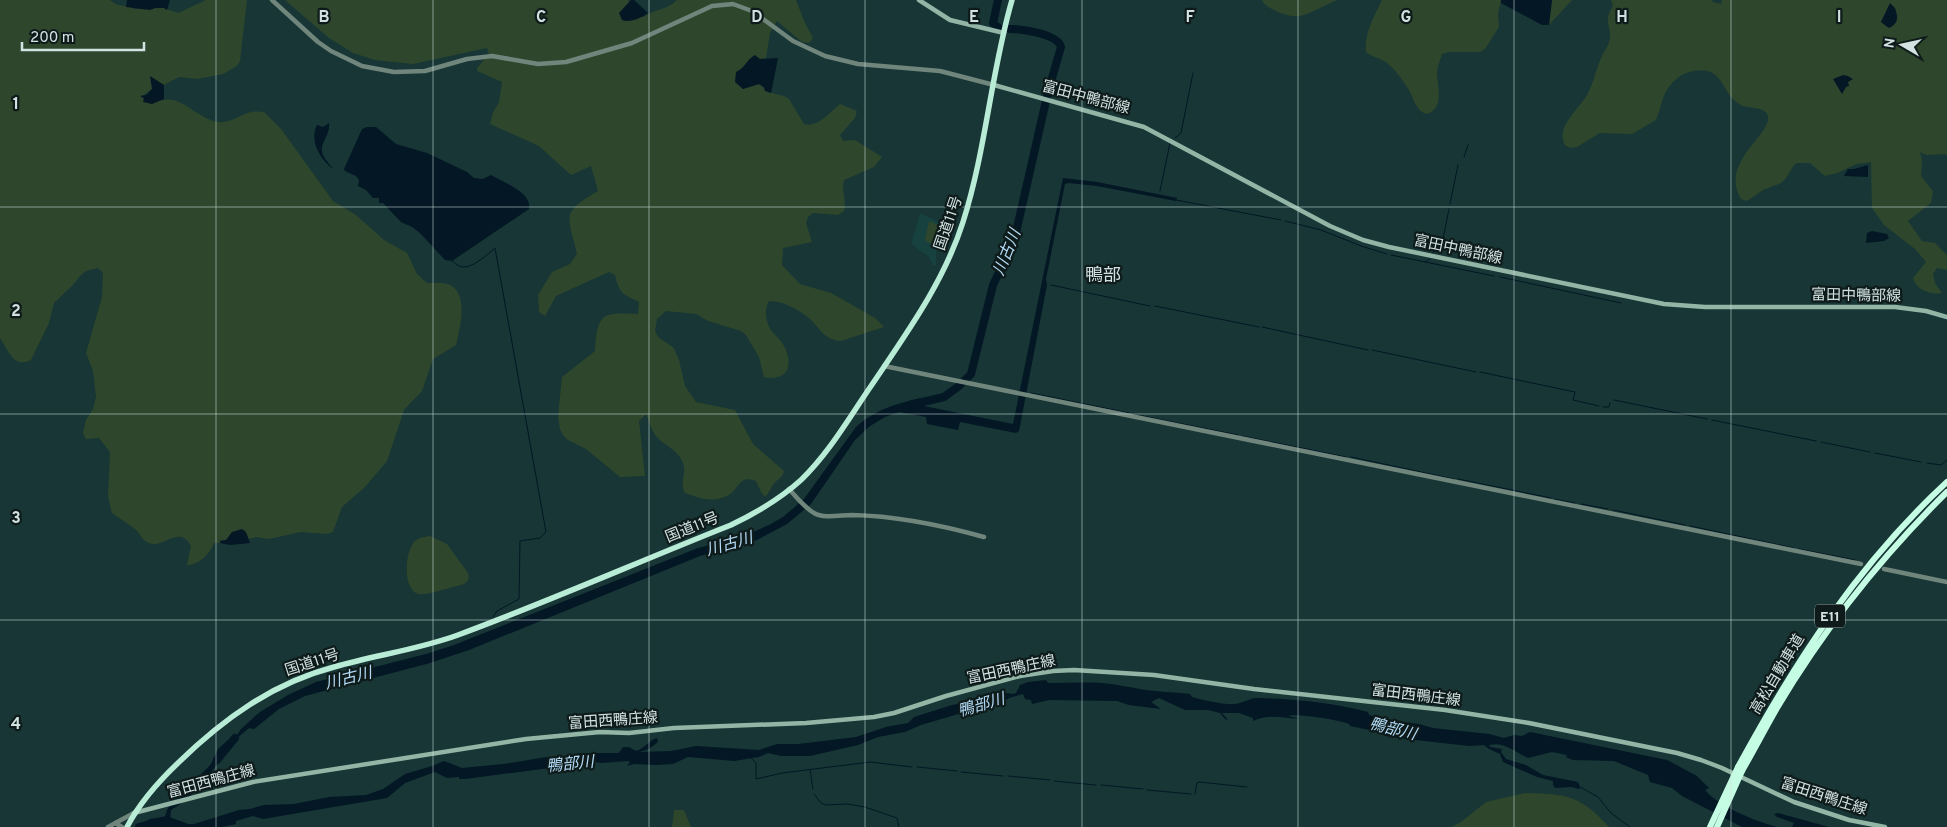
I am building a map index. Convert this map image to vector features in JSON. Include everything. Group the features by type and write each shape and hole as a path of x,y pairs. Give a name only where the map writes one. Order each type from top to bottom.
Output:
{"highway":[{"name":"国道11号","path":"123,826 130,820 148,794 215,729 257,699 288,682 334,666 422,647 460,634 731,525 761,509 789,489 815,464 834,440 884,366 930,297 958,237 969,204 1012,0"},
{"name":"高松自動車道","path":"1710,827 1778,695 1812,641 1888,542 1947,482"},
{"name":"高松自動車道","path":"1717,827 1740,769 1777,707 1834,622 1894,548 1947,492"}],"main road":[{"path":"919,0 950,20 1004,33"},
{"name":"富田中鴨部線","path":"994,85 1144,126 1330,226 1363,240 1389,247 1664,304 1705,307 1896,308 1926,311 1947,317"},
{"name":"富田西鴨庄線","path":"134,813 253,782 526,739 600,732 628,733 674,728 806,724 874,717 894,713 946,696 1020,676 1074,670 1154,675 1254,689 1445,710 1529,723 1701,760 1814,810 1849,820 1885,827"},
{"path":"148,794 144,803 148,808 153,809"}],"street":[{"path":"272,0 318,42 331,51 362,66 394,72 424,71 467,59 492,56 538,64 566,62 632,43 712,6 733,4 752,11 793,41 825,56 858,64 940,71 994,85"},
{"path":"884,366 1861,564"},
{"path":"789,489 808,508 820,515 877,516 900,519 939,525 984,537"},
{"path":"1884,569 1947,582"},
{"path":"108,827 134,813"},
{"path":"114,823 123,826"}],"shaded area":[{"path":"920,213 941,223 936,241 936,265 933,265 929,257 911,244"}],"green space":[{"path":"0,0 110,0 134,9 164,8 178,13 206,0 247,0 240,61 237,66 223,74 198,79 179,77 164,85 152,79 152,89 141,97 152,104 162,100 179,102 210,120 219,122 248,113 264,112 281,129 333,201 356,215 384,240 407,253 417,274 427,283 447,284 459,294 462,311 456,345 433,359 422,391 404,410 387,461 365,487 342,507 333,532 327,534 301,532 269,539 256,537 249,539 246,535 214,543 210,551 203,558 196,563 187,565 191,546 186,540 176,537 160,543 149,543 135,529 112,513 108,496 110,452 99,438 86,439 83,433 86,420 93,409 96,397 93,371 86,353 102,297 103,273 98,268 86,271 54,303 49,323 31,360 20,362 9,353 0,338"},
{"path":"285,0 628,0 629,2 624,9 643,17 669,6 677,0 796,0 813,38 809,43 802,42 777,21 770,33 766,58 750,62 744,68 739,84 743,89 759,84 768,92 789,99 804,124 809,125 819,122 840,104 857,111 855,118 840,135 843,141 855,140 882,157 874,167 844,180 844,211 838,215 813,213 808,217 806,223 812,242 783,248 782,265 800,284 831,293 875,318 884,327 841,341 835,340 826,336 809,318 795,309 779,302 769,301 766,318 771,330 784,346 788,360 787,370 784,374 772,378 764,377 759,357 746,335 741,331 708,321 696,314 666,311 657,319 655,331 658,337 674,348 685,386 696,402 735,410 753,444 784,471 765,497 756,481 750,479 742,481 731,494 721,498 706,499 685,493 683,489 684,467 681,458 656,436 646,414 639,421 645,476 620,477 586,449 568,440 563,435 558,417 562,377 595,351 598,329 600,322 604,318 616,314 638,314 639,302 622,293 615,275 609,272 556,296 545,316 539,312 538,295 552,272 570,264 577,254 570,223 572,210 598,191 591,166 571,175 539,146 490,124 499,102 502,82 477,71 477,68 489,54 487,48 413,64 375,60 353,53 329,38"},
{"path":"1262,0 1337,0 1309,13 1296,16 1273,10"},
{"path":"1382,0 1501,0 1498,14 1499,27 1485,49 1480,52 1449,52 1442,54 1437,71 1438,103 1427,114 1417,107 1407,87 1394,69 1384,61 1366,52 1368,32"},
{"path":"1552,0 1572,0 1549,25"},
{"path":"1611,0 1712,0 1721,4 1722,0 1947,0 1947,156 1945,154 1927,155 1919,152 1922,160 1921,176 1933,191 1931,203 1908,221 1922,241 1935,243 1947,255 1947,270 1937,268 1933,274 1935,283 1942,293 1924,291 1917,286 1913,278 1926,262 1915,249 1884,225 1872,208 1871,162 1857,164 1825,176 1810,163 1797,163 1781,183 1763,190 1747,201 1741,199 1736,186 1736,174 1747,151 1767,124 1768,117 1767,113 1761,109 1744,106 1736,102 1718,77 1710,72 1696,71 1679,77 1666,92 1656,120 1632,134 1600,133 1577,147 1570,148 1565,145 1563,132 1565,125 1587,95 1608,44 1610,33 1608,17 1613,6","holes":["1890,5 1895,8 1895,16 1887,27 1881,22"]},
{"path":"929,221 938,225 933,245 925,240"},
{"path":"430,536 447,544 468,573 469,578 466,583 461,585 433,593 418,594 409,585 407,560 415,541"},
{"path":"1525,793 1552,794 1572,798 1590,808 1609,827 1451,827 1461,822 1486,802"},
{"path":"674,810 684,810 691,827 672,827"}],"water":[{"path":"127,0 170,0 167,10 155,8 150,10 126,7"},
{"path":"631,0 634,0 648,13 635,20 622,20 619,13"},
{"path":"1501,0 1552,0 1549,25 1542,25 1501,3"},
{"path":"1890,3 1895,8 1897,17 1895,24 1889,28 1881,22"},
{"path":"755,55 760,59 778,58 771,93 765,91 764,87 759,84 743,89 735,82 736,72"},
{"path":"1843,75 1853,79 1848,82 1849,86 1846,87 1842,94 1833,79"},
{"path":"150,76 164,85 164,99 152,104 143,102 144,98 140,96 146,95 152,89"},
{"path":"329,123 322,151 333,169 320,155 314,137 317,125 323,127"},
{"path":"376,127 396,144 427,153 467,172 474,178 483,179 491,175 522,193 529,203 529,209 452,261 445,260 420,233 401,222 383,203 379,203 379,198 373,198 366,190 358,186 359,180 356,176 345,171 344,169 362,129"},
{"path":"1868,165 1868,177 1844,176 1848,169"},
{"path":"1063,178 1097,182 1177,198 1176,201 1097,186 1065,184 1019,431 1016,433 960,422 958,430 927,424 926,417 899,412 885,417 870,426 855,440 811,504 787,524 757,540 700,556 469,650 430,663 305,696 279,709 254,729 249,728 223,750 224,756 200,786 171,810 170,820 182,824 194,824 239,810 264,805 294,804 329,797 366,795 383,789 405,774 444,761 462,768 547,757 564,757 580,753 619,753 623,747 629,747 636,751 657,738 658,742 649,749 639,752 671,751 696,746 759,750 777,744 798,744 856,737 886,727 908,723 914,717 952,705 995,697 1006,693 1016,693 1020,685 1046,680 1048,683 1102,683 1152,691 1190,694 1192,697 1225,704 1241,703 1257,698 1312,702 1368,712 1369,715 1389,720 1433,728 1489,734 1504,738 1514,735 1522,736 1530,732 1535,733 1667,760 1697,776 1709,788 1705,790 1719,802 1749,818 1778,827 1742,827 1682,796 1672,788 1650,782 1648,775 1614,761 1573,760 1566,757 1567,755 1552,752 1528,758 1500,744 1489,745 1490,747 1502,749 1501,752 1506,759 1526,765 1543,775 1578,782 1580,787 1579,789 1572,787 1555,788 1553,781 1537,777 1503,762 1500,754 1484,745 1469,746 1389,737 1379,732 1350,726 1344,722 1308,716 1288,716 1301,719 1265,717 1253,721 1253,718 1239,713 1222,713 1228,720 1220,713 1208,710 1185,710 1159,698 1151,702 1161,709 1129,705 1117,701 1049,700 1032,704 1031,700 1025,699 1023,694 1009,698 999,704 921,725 905,732 878,737 858,745 810,756 781,756 768,753 759,757 734,761 688,757 673,764 634,764 627,766 630,762 628,761 595,762 465,779 459,779 459,777 447,778 435,772 405,783 387,798 263,819 253,816 236,821 236,824 222,827 155,827 166,822 156,822 145,827 135,827 150,819 165,817 170,805 211,764 218,749 237,735 260,712 288,695 316,682 454,645 698,548 744,536 769,525 783,517 804,499 856,427 870,416 886,408 920,398 924,406 1013,424"},
{"path":"1872,231 1887,234 1889,238 1884,241 1866,243 1867,233"},
{"path":"242,529 246,532 250,543 230,545 220,543 220,541 226,540 232,532"},
{"path":"1778,813 1829,827 1792,827 1794,823 1777,817 1774,814"}],"waterway":[{"name":"川古川","path":"998,0 993,23 999,28"},
{"name":"川古川","path":"914,404 944,397 971,374 993,285 1014,241 1048,92 1061,47 1058,42 1047,36 1031,31 1010,29"},
{"path":"1175,138 1181,133 1193,73"},
{"path":"1160,191 1170,143"},
{"path":"1464,157 1468,145"},
{"path":"1450,204 1458,165"},
{"path":"1176,200 1281,220"},
{"path":"1433,253 1434,251 1440,252 1449,209"},
{"path":"1285,221 1321,230 1387,254"},
{"path":"452,261 460,266 467,267 480,260 495,248 546,532 540,538 520,541 519,599 497,611 493,617"},
{"path":"1391,255 1494,276"},
{"path":"1425,262 1430,259"},
{"path":"1500,277 1621,303"},
{"path":"1051,285 1150,306"},
{"path":"1155,306 1259,327"},
{"path":"1262,327 1368,350"},
{"path":"1372,350 1476,372"},
{"path":"1480,372 1575,392 1573,400 1599,406"},
{"path":"1031,393 1129,413"},
{"path":"1614,400 1707,419"},
{"path":"1603,407 1609,407 1610,403"},
{"path":"1133,414 1238,435"},
{"path":"1712,420 1816,441"},
{"path":"1242,436 1346,457"},
{"path":"1821,442 1870,452"},
{"path":"1875,453 1921,462"},
{"path":"1351,457 1454,479"},
{"path":"1927,463 1941,465 1947,460"},
{"path":"1458,479 1551,498"},
{"path":"1554,499 1575,503"},
{"path":"1581,504 1608,509"},
{"path":"1613,510 1685,525"},
{"path":"1690,526 1794,548"},
{"path":"1799,549 1855,560"},
{"name":"川古川","path":"217,760 235,738"},
{"path":"751,758 756,763 756,779 782,773 870,762 912,767"},
{"path":"917,767 957,771"},
{"path":"810,770 813,789"},
{"path":"961,772 1003,776"},
{"path":"1008,776 1050,780"},
{"path":"1054,781 1096,785"},
{"path":"1195,794 1197,783 1199,782 1247,787"},
{"path":"1101,785 1143,789"},
{"path":"1580,787 1598,797 1611,813 1630,827"},
{"path":"1147,790 1191,794"},
{"path":"814,794 821,803 826,805 847,804 865,807 897,818 899,827"},
{"name":"鴨部川","path":"139,827 166,820 185,827"}],"district":[{"name":"鴨部","path":"1103,275"}]}
